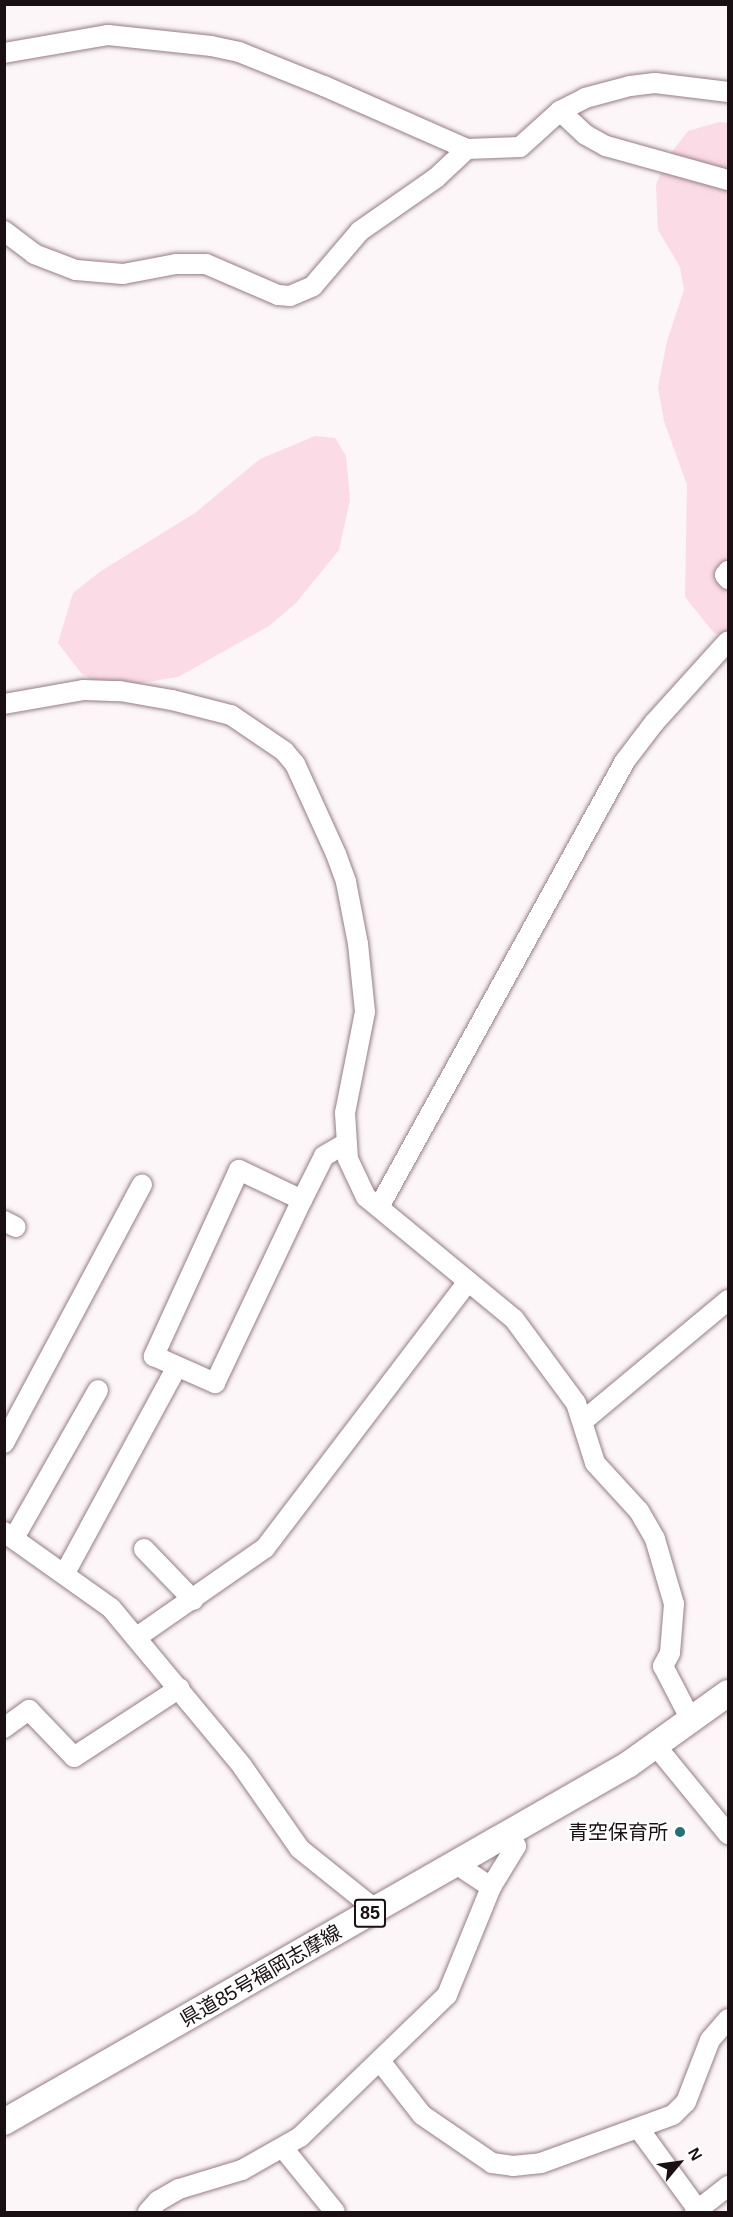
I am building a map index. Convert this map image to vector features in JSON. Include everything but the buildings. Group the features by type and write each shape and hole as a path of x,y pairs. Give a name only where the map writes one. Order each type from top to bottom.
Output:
{"main road":[{"name":"県道85号福岡志摩線","path":"4,2121 509,1835 656,1746 729,1693"}],"street":[{"path":"4,53 108,35 211,46 238,52 324,86 467,149 520,147 560,111 606,92 655,83 729,92"},
{"path":"560,111 586,135 606,146 729,180"},
{"path":"4,231 34,254 76,270 123,274 176,264 206,264 278,295 291,296 313,286 366,225 436,178 467,149"},
{"path":"729,571 725,575 729,579"},
{"path":"379,1207 626,761 654,723 729,641"},
{"path":"4,704 82,690 120,691 172,700 231,715 284,751 295,764 346,882 359,956 364,1012 345,1113 345,1144 366,1197 514,1319 576,1403 583,1421 586,1445 595,1463 639,1512 654,1539 674,1604 670,1653 663,1666 691,1720"},
{"path":"303,1200 239,1170 154,1356 215,1383 303,1200 324,1156 345,1144"},
{"path":"4,1443 142,1185"},
{"path":"137,1637 265,1548 285,1526 468,1282"},
{"path":"583,1421 729,1300"},
{"path":"65,1573 177,1367"},
{"path":"98,1390 10,1535 111,1608 180,1688 300,1849 376,1910"},
{"path":"144,1549 193,1600"},
{"path":"4,1728 29,1710 74,1757 180,1688"},
{"path":"656,1746 729,1834"},
{"path":"148,2212 158,2201 179,2189 242,2170 283,2148 339,2103 447,1995 491,1887 516,1846 509,1835"},
{"path":"456,1864 491,1887"},
{"path":"380,2061 422,2115 492,2163 513,2166 541,2163 673,2115 686,2102 710,2040 729,2019"},
{"path":"639,2129 696,2211 729,2186"},
{"path":"283,2148 335,2212"}],"shaded area":[{"path":"719,122 728,123 728,637 714,633 685,597 687,485 664,421 658,387 667,341 684,290 680,267 658,230 656,185 665,161 688,131"},
{"path":"315,436 335,438 346,456 350,500 339,550 296,603 269,626 178,677 105,689 81,673 58,643 73,593 101,571 195,513 260,459"}],"place":[{"name":"青空保育所","path":"680,1832"}]}
